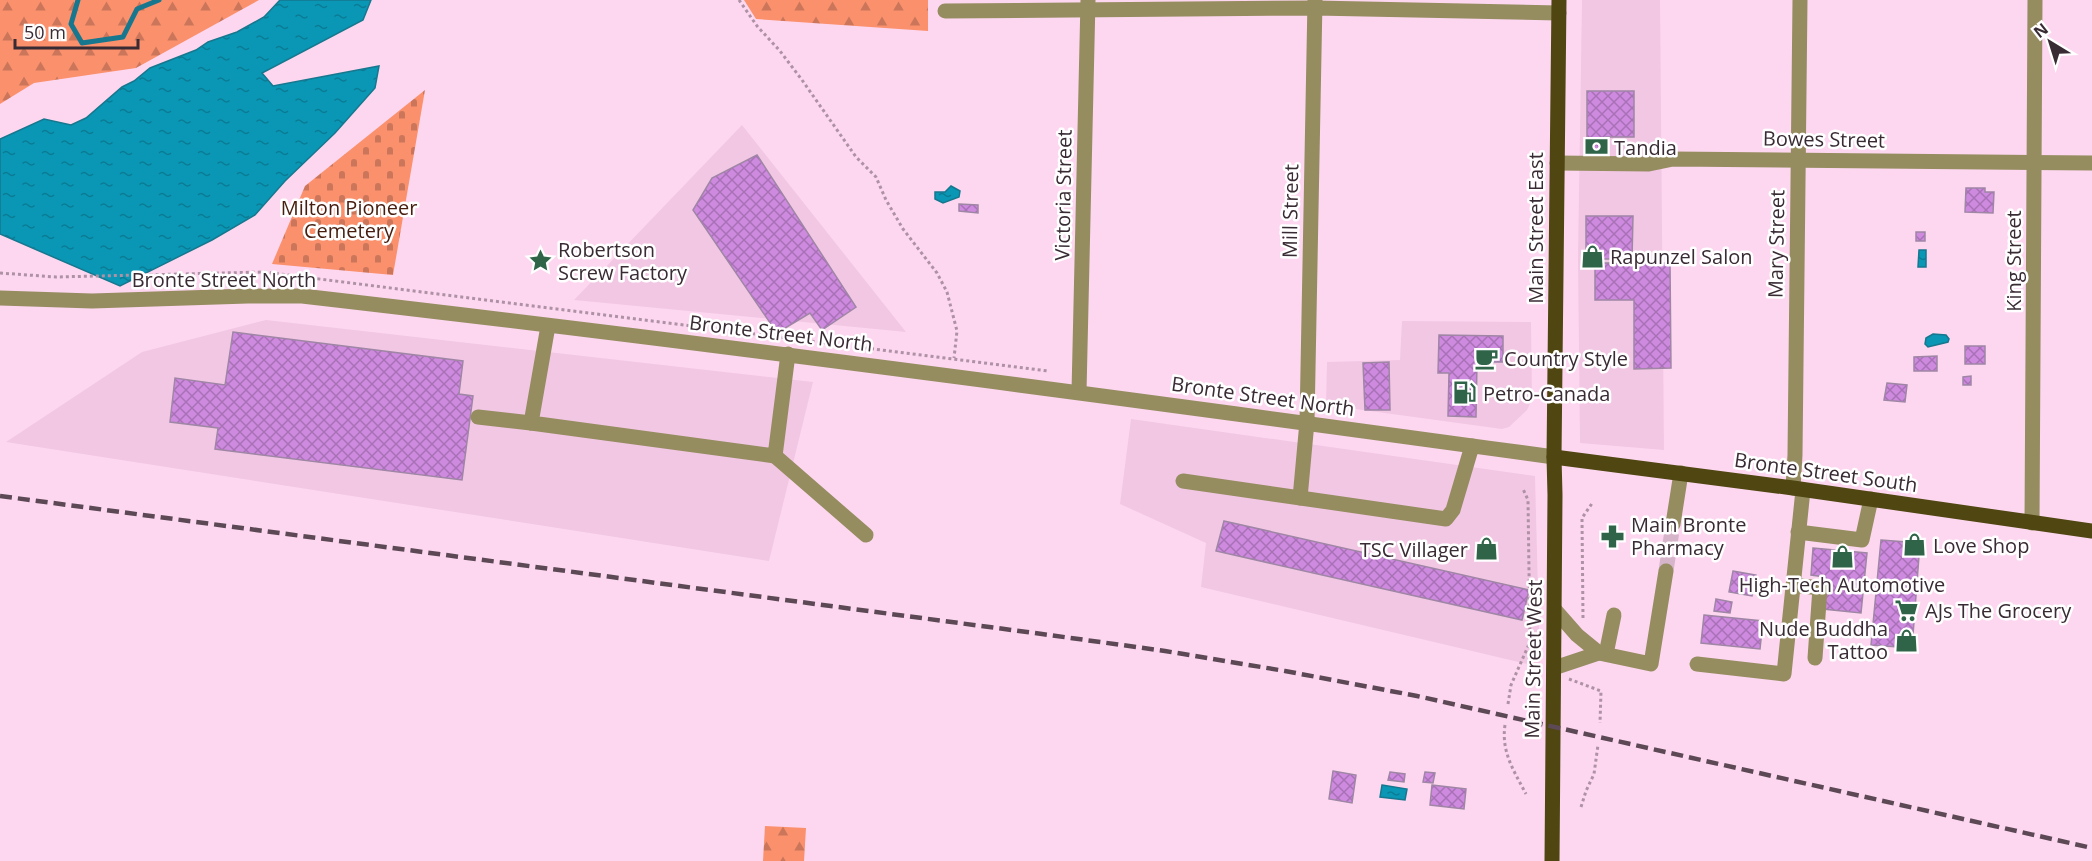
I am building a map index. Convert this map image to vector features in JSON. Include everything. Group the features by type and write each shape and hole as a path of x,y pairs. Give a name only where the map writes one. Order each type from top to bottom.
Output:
{"main road":[{"name":"Main Street East","path":"1554,457 1559,7"},
{"name":"Bronte Street South","path":"1554,457 2092,531"},
{"name":"Main Street West","path":"1552,861 1554,457"}],"street":[{"name":"Mary Street","path":"1697,664 1784,674 1798,532 1795,455 1800,0"},
{"name":"King Street","path":"2032,523 2035,0"},
{"path":"945,11 1089,4 1559,7"},
{"name":"Victoria Street","path":"1079,392 1089,4"},
{"name":"Mill Street","path":"1300,498 1307,422 1315,4"},
{"name":"Bowes Street","path":"1557,164 1649,164 1673,159 2092,163"},
{"name":"Bronte Street North","path":"0,298 92,301 302,296 788,354 1554,457"},
{"path":"531,423 548,326"},
{"path":"775,456 788,354"},
{"path":"478,417 775,456 866,535"},
{"path":"1183,481 1446,519 1453,510 1472,446"},
{"path":"1673,524 1682,473"},
{"path":"1798,532 1862,540 1871,499"},
{"path":"1555,610 1584,642 1602,654 1651,663 1666,571"},
{"path":"1793,585 1820,588 1815,658"},
{"path":"1602,654 1614,615"},
{"path":"1554,671 1602,654"}],"path":[{"path":"735,0 740,1 757,26 786,58 856,157 876,177 903,229 937,273 946,292 957,331 951,375"},
{"path":"1508,704 1511,685 1530,642 1528,500 1523,489"},
{"path":"1584,642 1582,518 1593,502"},
{"path":"1554,671 1601,691 1600,723"},
{"path":"1505,725 1504,745 1508,760 1526,794"},
{"path":"1581,807 1594,774 1598,745"}],"shaded area":[{"path":"1582,0 1660,0 1664,450 1580,443 1578,258"},
{"path":"742,125 906,332 574,300"},
{"path":"266,320 813,382 769,561 6,442 142,352"},
{"path":"1402,321 1531,322 1532,400 1527,410 1509,427 1502,429 1326,405 1327,362 1400,360"},
{"path":"1131,419 1535,476 1540,667 1201,587 1206,543 1120,504"}],"green space":[{"path":"0,0 259,0 136,68 34,83 0,104"},
{"path":"744,0 928,0 928,31 756,19"},
{"name":"Milton Pioneer Cemetery","path":"425,90 393,275 272,264 305,186"},
{"path":"765,826 806,828 804,861 763,861"}],"water":[{"path":"280,0 371,0 363,20 262,73 273,86 379,66 375,88 335,133 285,181 255,215 212,240 120,286 0,234 0,139 44,119 71,125 86,118 122,87 150,68 196,50 208,42 237,32 264,17"},
{"path":"951,186 960,191 959,197 943,203 935,199 935,192 945,192"},
{"path":"1919,250 1926,250 1926,267 1918,267"},
{"path":"1933,334 1946,335 1948,342 1928,347 1925,344 1926,338"},
{"path":"1382,785 1407,789 1405,800 1380,797"}],"building":[{"path":"1587,91 1634,91 1634,137 1606,137 1606,154 1587,153"},
{"path":"757,155 856,307 822,330 810,313 777,333 693,210 712,178"},
{"path":"1966,188 1985,188 1985,192 1994,192 1993,213 1965,212"},
{"path":"959,204 978,205 978,213 959,211"},
{"path":"1586,216 1633,216 1632,259 1586,259"},
{"path":"1916,232 1925,232 1925,241 1916,241"},
{"path":"1595,263 1670,263 1671,368 1634,369 1634,300 1595,300"},
{"path":"233,332 463,361 459,394 473,396 462,480 215,449 218,428 170,422 175,378 225,385"},
{"path":"1439,335 1503,336 1503,362 1477,362 1476,417 1448,416 1449,373 1438,373"},
{"path":"1965,346 1985,346 1985,364 1965,364"},
{"path":"1937,356 1937,371 1914,371 1914,357"},
{"path":"1389,362 1390,410 1365,410 1363,363"},
{"path":"1971,376 1971,385 1963,385 1963,377"},
{"path":"1887,383 1907,385 1905,402 1884,400"},
{"path":"1224,521 1529,590 1522,620 1216,551"},
{"path":"1881,540 1920,543 1912,648 1871,645"},
{"path":"1813,548 1867,553 1861,613 1823,609 1825,577 1811,575"},
{"path":"1733,571 1756,575 1752,596 1729,592"},
{"path":"1716,599 1732,602 1730,613 1714,611"},
{"path":"1704,615 1763,621 1760,649 1701,643"},
{"path":"1333,771 1356,775 1352,803 1329,799"},
{"path":"1390,772 1405,774 1404,782 1388,780"},
{"path":"1425,772 1435,773 1433,783 1423,782"},
{"path":"1432,785 1466,789 1464,809 1430,805"}],"waterway":[{"path":"78,0 71,24 82,43 123,37 137,9 159,0"}],"tunnel":[{"path":"1666,571 1673,524"}],"railway":[{"path":"0,496 1042,634 1285,671 1417,696 2092,848"}],"place":[{"name":"Tandia","path":"1596,147"},
{"name":"Rapunzel Salon","path":"1592,256"},
{"name":"Robertson Screw Factory","path":"540,260"},
{"name":"Country Style","path":"1486,358"},
{"name":"Petro-Canada","path":"1465,393"},
{"name":"Main Bronte Pharmacy","path":"1613,536"},
{"name":"Love Shop","path":"1915,545"},
{"name":"TSC Villager","path":"1486,549"},
{"name":"High-Tech Automotive","path":"1842,556"},
{"name":"AJs The Grocery","path":"1907,610"},
{"name":"Nude Buddha Tattoo","path":"1906,640"}]}
